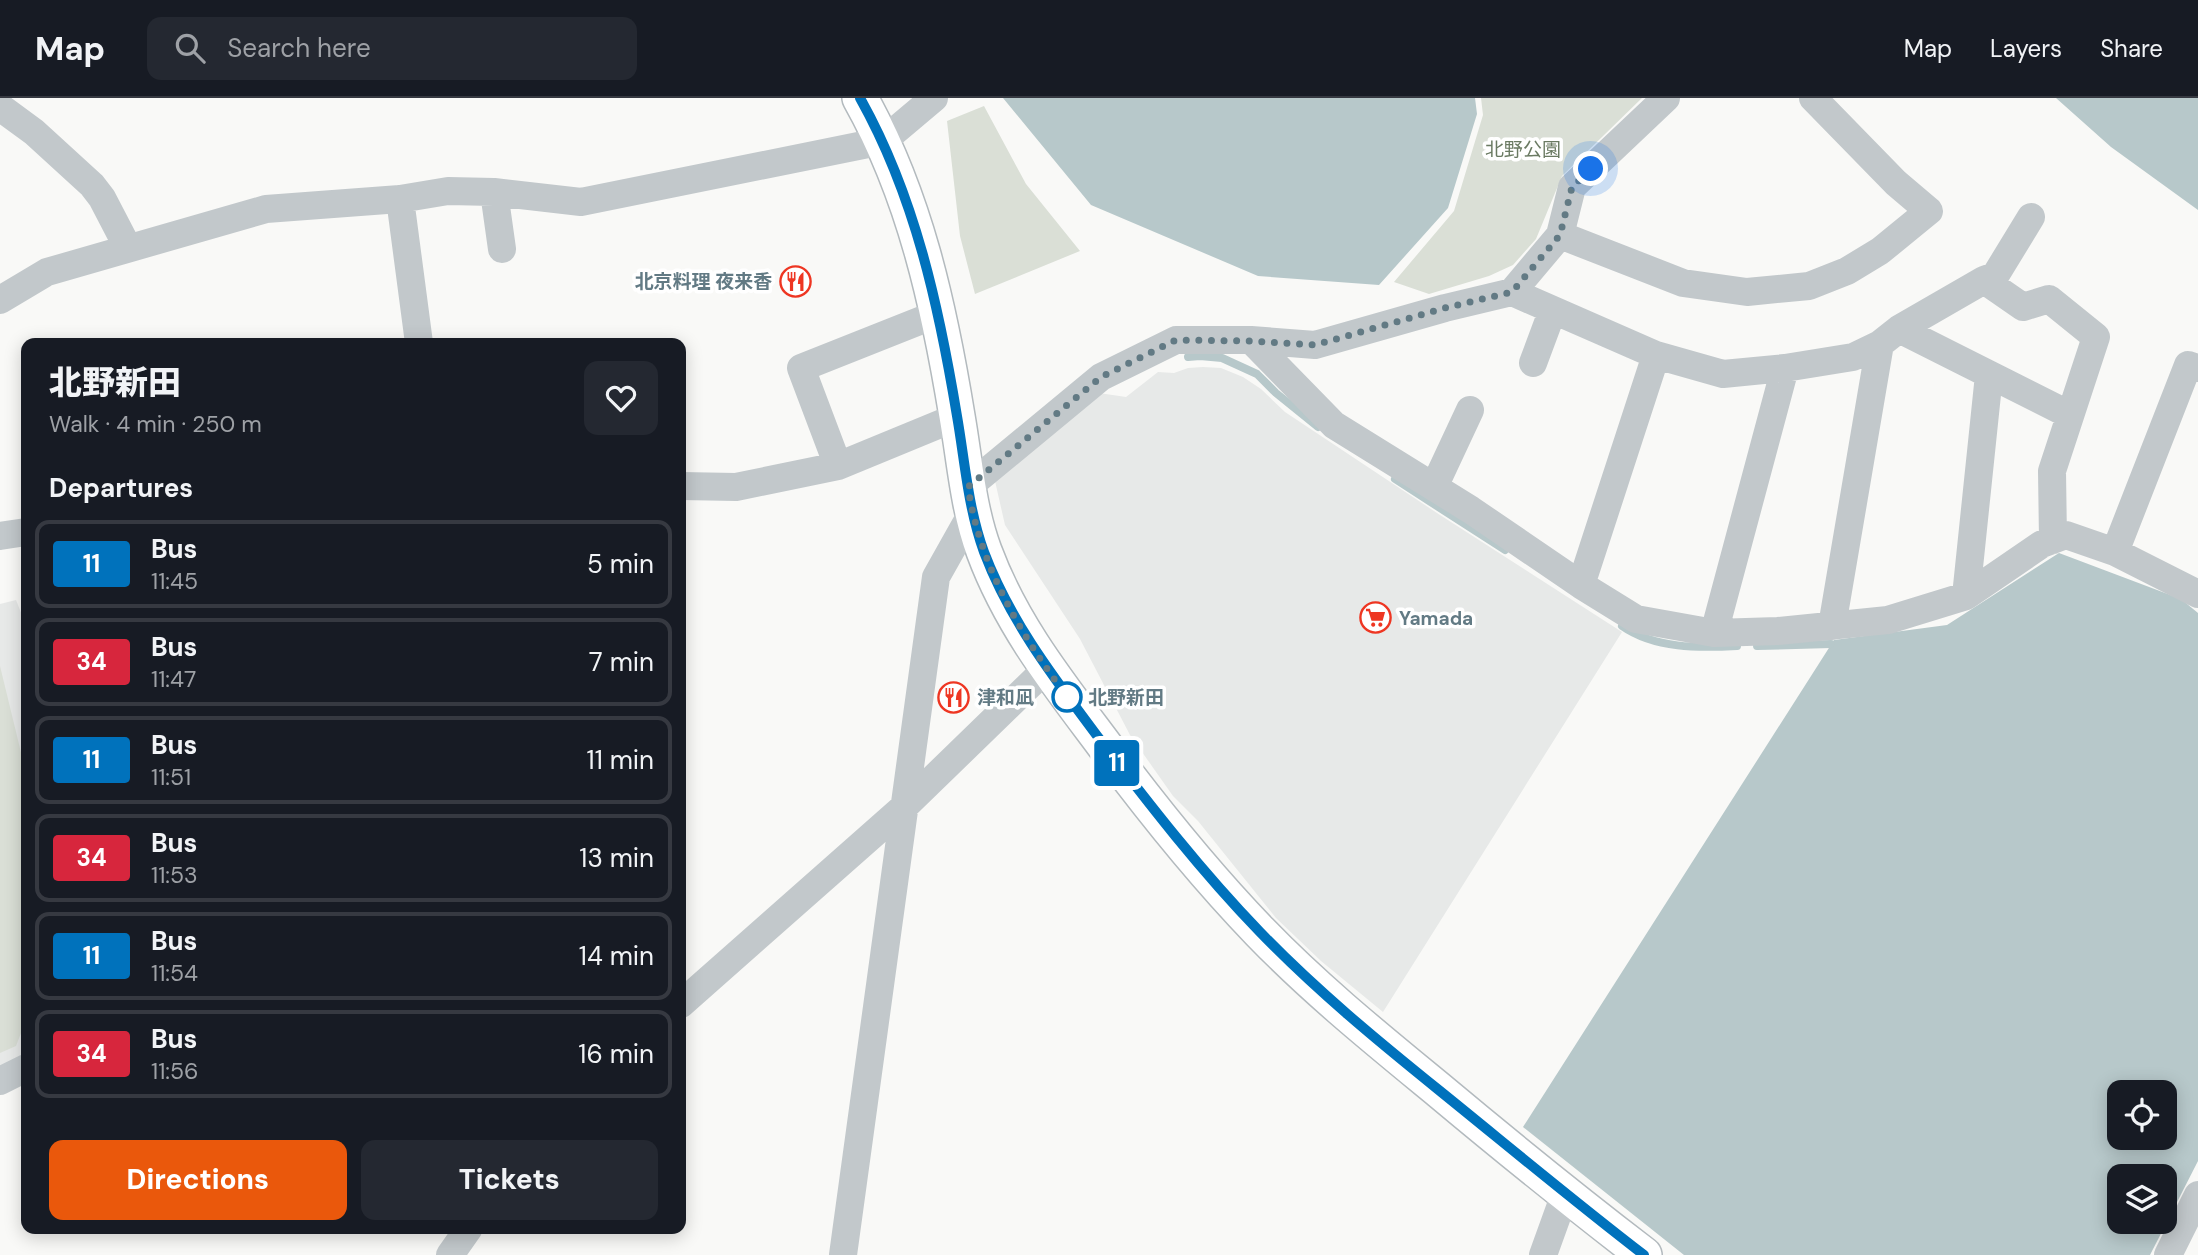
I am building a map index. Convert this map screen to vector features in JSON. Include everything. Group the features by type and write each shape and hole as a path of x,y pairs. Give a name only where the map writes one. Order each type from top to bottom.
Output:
{"main road":[{"path":"860,98 883,141 922,246 957,417 970,500 985,553 1022,632 1046,669 1147,803 1262,934 1342,1011 1565,1194 1644,1255"}],"street":[{"path":"0,300 47,272 266,209 400,199 448,191 494,192 581,202 883,141 934,98"},
{"path":"843,1255 936,577 970,500 1101,377 1176,340 1315,345 1512,292 1560,235 1572,187 1666,98"},
{"path":"1560,235 1683,283 1747,292 1809,286 1847,271 1880,251 1929,211 1896,183 1813,98"},
{"path":"0,107 34,132 92,185 102,198 128,248"},
{"path":"494,192 502,249"},
{"path":"400,199 418,338"},
{"path":"1512,292 1552,312 1656,355 1723,374 1785,368 1853,357 1995,276 2031,217"},
{"path":"1984,280 2023,307 2049,299 2096,337 2052,471 2053,540"},
{"path":"1533,363 1552,312"},
{"path":"838,466 801,368 937,314"},
{"path":"1890,337 1989,376 2070,415"},
{"path":"1832,626 1890,337"},
{"path":"1251,341 1334,425 1636,619 1714,633 1778,631 1888,620 1966,596 2042,544 2066,535 2115,552 2198,594"},
{"path":"1581,585 1656,355"},
{"path":"2115,552 2188,365 2198,368"},
{"path":"1714,633 1785,368"},
{"path":"1966,596 1989,376"},
{"path":"1434,487 1470,410"},
{"path":"686,486 736,486 838,466 957,417"},
{"path":"0,537 21,533"},
{"path":"686,1000 904,807 1046,669"},
{"path":"0,1081 21,1071"},
{"path":"1543,1255 1565,1194"},
{"path":"2168,1255 2198,1195"},
{"path":"450,1255 465,1234"}],"shaded area":[{"path":"1003,98 1475,98 1477,114 1448,208 1379,285 1258,276 1091,205"},
{"path":"2056,98 2198,98 2198,210 2111,147"},
{"path":"1203,367 1221,368 1243,377 1261,389 1285,412 1622,632 1383,1012 1321,961 1276,918 1198,821 1173,796 1130,735 1080,639 1005,525 995,481 1099,393 1126,397 1158,372 1174,373"},
{"path":"2059,553 2181,599 2198,613 2198,1161 2177,1202 2177,1164 2107,1164 2107,1234 2161,1234 2150,1255 1684,1255 1523,1127 1834,640 1947,625"},
{"path":"16,600 21,612 21,1062 0,1072 0,604"}],"green space":[{"name":"北野公園","path":"1481,98 1642,98 1562,176 1536,239 1513,265 1489,276 1429,294 1394,282 1454,211 1483,115"},
{"path":"984,106 1026,184 1080,251 975,294 960,236 947,121"},
{"path":"0,666 21,752 21,1033 16,1046 0,1053"}],"waterway":[{"path":"1188,357 1222,358 1257,374 1318,427"},
{"path":"1395,479 1505,550"},
{"path":"1622,626 1635,634 1663,643 1693,647 1737,646"},
{"path":"1757,646 1831,644"}],"bus line":[{"name":"11","path":"860,98 883,141 922,246 957,417 972,513 985,553 1022,632 1046,669 1147,803 1223,893 1262,934 1342,1011 1565,1194 1644,1255"}],"place":[{"name":"北京料理 夜来香","path":"795,281"},
{"name":"Yamada","path":"1376,618"},
{"name":"津和凪","path":"954,697"},
{"name":"北野新田","path":"1067,697"}],"route":[{"path":"1067,697 1072,703 1022,632 1000,588 972,513 968,487 1101,377 1176,340 1315,345 1512,292 1560,235 1572,187 1591,169"}]}
